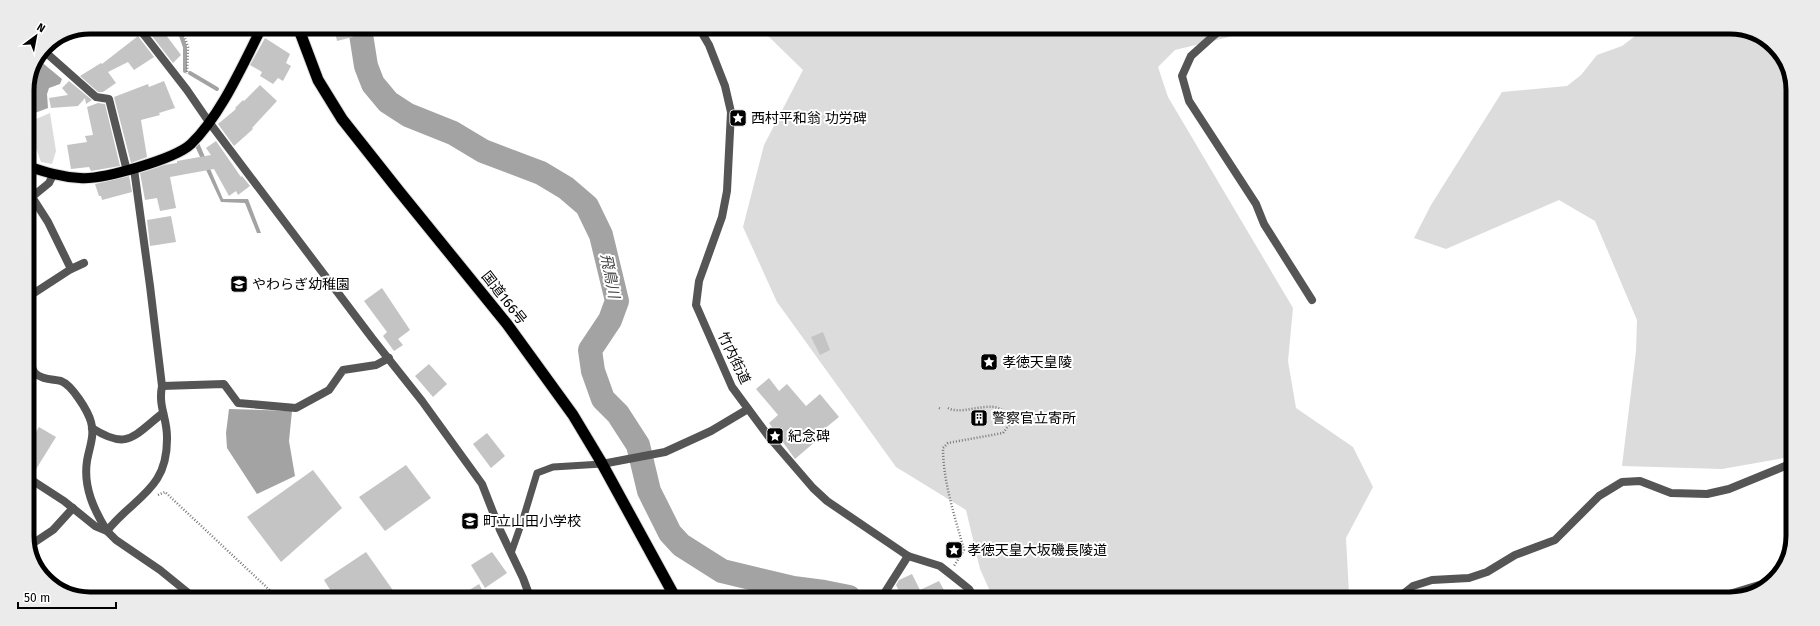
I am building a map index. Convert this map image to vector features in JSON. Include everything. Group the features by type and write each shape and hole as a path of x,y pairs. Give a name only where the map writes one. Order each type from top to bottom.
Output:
{"highway":[{"name":"国道166号","path":"301,34 318,80 342,119 507,324 573,415 602,464 672,592"}],"main road":[{"path":"34,168 53,175 82,179 131,170 177,154 191,144 209,122 258,34"}],"street":[{"path":"143,34 389,358 482,484 500,530 528,592"},
{"name":"竹内街道","path":"703,34 709,45 725,86 731,112 728,191 722,217 699,282 696,305 732,387 769,437 813,488 827,501 908,556 940,566 969,589 971,592"},
{"path":"1215,34 1191,56 1182,76 1189,101 1256,204 1264,224 1312,300"},
{"path":"50,56 96,97 110,99 131,170 147,264 162,386 160,399 167,426 168,450 159,478 147,492 119,516 107,531"},
{"path":"34,196 50,183 53,175"},
{"path":"34,204 48,222 70,269"},
{"path":"34,293 70,269 84,263"},
{"path":"162,386 224,384 238,404 296,408 329,390 343,370 376,365 389,358"},
{"path":"34,372 43,378 62,382 74,393 84,407 93,435 87,463 89,491 95,510 107,531 116,540 160,570 187,592"},
{"path":"602,464 632,457 665,452 711,431 748,409"},
{"path":"92,428 107,438 120,441 129,439 163,414"},
{"path":"1406,592 1413,586 1432,580 1469,578 1487,572 1515,555 1555,540 1599,496 1622,482 1640,481 1671,493 1707,494 1729,489 1786,466"},
{"path":"34,480 43,485 95,526 107,531"},
{"path":"34,542 53,530 73,508"},
{"path":"885,592 908,556"},
{"path":"1736,592 1753,587"}],"lane":[{"path":"511,553 537,473 553,467 602,464"}],"path":[{"path":"183,34 188,47 187,90"},
{"path":"34,152 41,170"},
{"path":"948,408 954,411 990,406 998,408 1005,412 1008,417 1009,425 1003,433 948,443 942,448 943,462 950,496 964,550 950,573"},
{"path":"153,498 165,492 272,592"}],"shaded area":[{"path":"765,34 1241,34 1175,50 1158,67 1168,97 1293,308 1288,361 1296,408 1353,447 1373,487 1346,538 1349,592 990,592 980,569 966,510 896,467 777,302 743,227 764,145 803,70"},
{"path":"1638,34 1737,34 1761,43 1770,50 1782,68 1786,86 1786,458 1722,469 1622,466 1636,351 1637,320 1595,221 1559,200 1446,249 1414,238 1431,205 1502,92 1567,86 1581,75 1597,55 1622,46"},
{"path":"41,62 62,79 60,84 49,88 47,94 48,108 34,113 35,79"},
{"path":"50,113 56,151 52,164 41,162 34,142 34,120"},
{"path":"199,143 223,199 248,199 261,233 257,233 245,203 221,202 195,146"},
{"path":"229,409 292,411 289,441 295,476 257,494 227,448 226,433"}],"building":[{"path":"150,34 165,34 181,55 173,63"},
{"path":"336,34 352,34 353,37 337,41"},
{"path":"138,36 154,57 134,70 128,62 108,72 116,83 103,92 98,92 80,76 101,63 102,64"},
{"path":"265,38 290,54 286,63 291,66 283,81 278,78 273,84 260,76 262,72 250,65"},
{"path":"69,81 92,100 86,104 85,98 78,106 51,108 49,98 68,95 62,88"},
{"path":"164,81 175,108 159,113 160,115 141,120 147,157 131,163 114,97 148,84 149,87"},
{"path":"260,85 277,101 252,128 253,129 234,146 218,124 236,109 235,108"},
{"path":"98,103 105,104 120,166 91,171 89,167 71,169 67,145 87,142 85,136 93,135 87,107"},
{"path":"216,141 241,177 242,176 250,186 238,195 236,191 229,196 214,169 170,177 176,208 160,211 157,198 145,200 140,173 164,165 177,163 177,161 211,155 206,148"},
{"path":"129,176 132,192 102,200 95,184"},
{"path":"171,216 176,242 150,246 147,220"},
{"path":"382,288 410,330 398,339 403,345 394,351 383,336 387,332 364,301"},
{"path":"823,332 830,350 820,355 811,337"},
{"path":"429,364 447,384 433,397 415,376"},
{"path":"769,378 779,391 787,384 806,406 820,394 839,417 813,438 816,441 795,459 769,423 778,415 756,389"},
{"path":"39,427 56,437 34,472 34,435"},
{"path":"487,433 505,456 491,468 473,444"},
{"path":"406,465 431,498 385,531 359,497"},
{"path":"313,470 342,508 281,562 247,517"},
{"path":"366,552 394,592 332,592 324,580"},
{"path":"492,552 507,573 485,588 471,565"},
{"path":"912,574 920,590 939,581 945,592 900,592 896,585 899,580"},
{"path":"479,584 483,592 466,592"}],"waterway":[{"path":"180,34 185,47 185,71"},
{"name":"飛鳥川","path":"361,34 366,66 373,84 388,102 408,115 453,133 483,151 541,173 566,188 587,206 601,235 617,301 610,320 590,350 593,371 603,399 618,414 638,445 649,491 670,533 681,545 722,571 793,588 824,592"},
{"path":"190,73 217,89"}],"place":[{"name":"西村平和翁 功労碑","path":"738,118"},
{"name":"やわらぎ幼稚園","path":"239,284"},
{"name":"孝徳天皇陵","path":"989,362"},
{"name":"警察官立寄所","path":"979,418"},
{"name":"紀念碑","path":"775,436"},
{"name":"町立山田小学校","path":"470,521"},
{"name":"孝徳天皇大坂磯長陵道","path":"954,550"}]}
